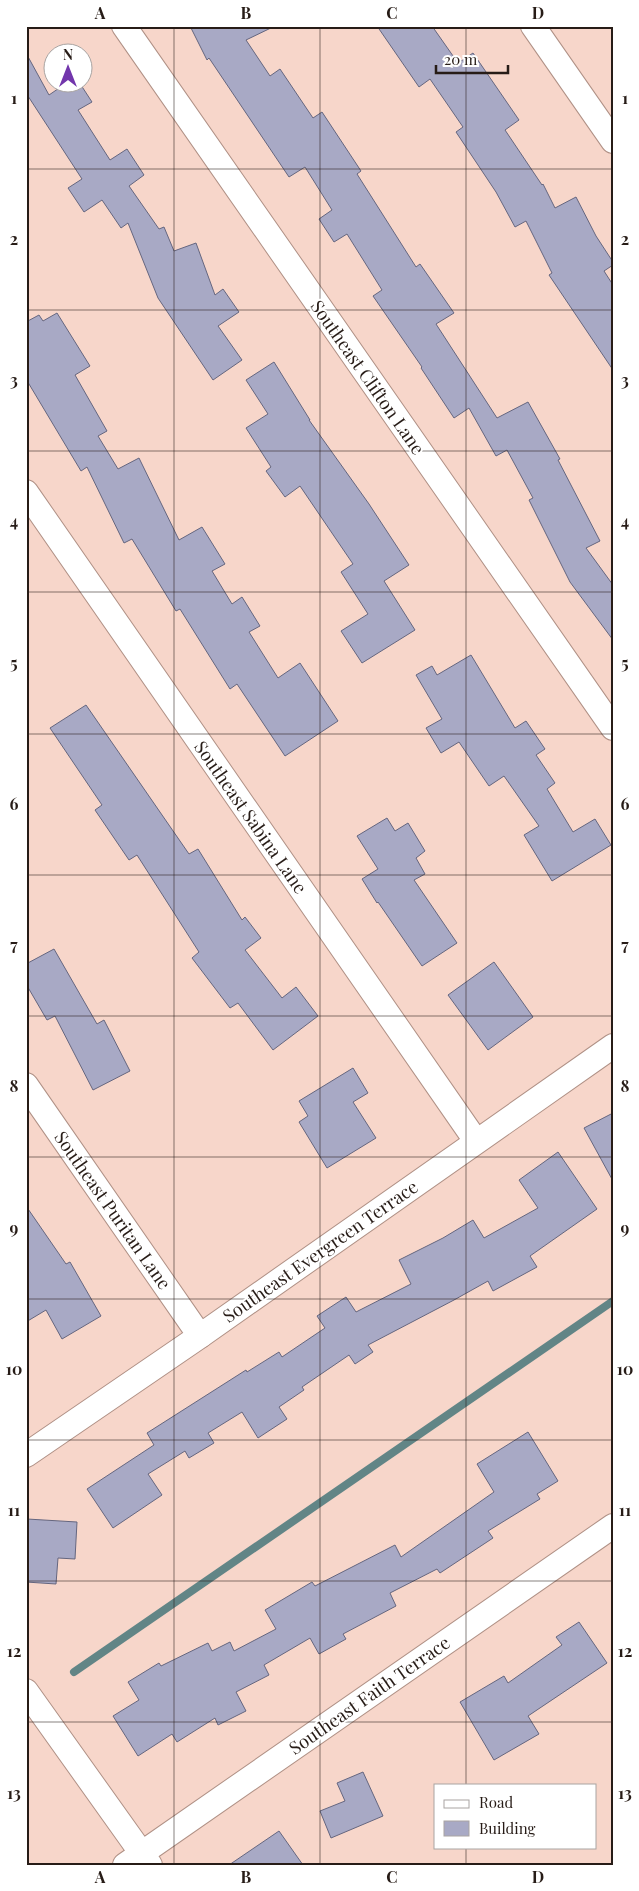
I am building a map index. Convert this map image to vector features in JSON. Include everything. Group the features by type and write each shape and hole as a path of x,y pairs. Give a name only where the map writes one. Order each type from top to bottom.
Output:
{"street":[{"name":"Southeast Clifton Lane","path":"124,26 613,728"},
{"path":"532,26 613,141"},
{"name":"Southeast Sabina Lane","path":"26,492 476,1142"},
{"name":"Southeast Evergreen Terrace","path":"26,1455 200,1336 613,1046"},
{"name":"Southeast Puritan Lane","path":"26,1085 200,1336"},
{"name":"Southeast Faith Terrace","path":"139,1861 613,1526"},
{"path":"26,1691 139,1861"}],"building":[{"path":"190,26 275,26 246,40 270,76 280,69 313,118 322,112 361,171 357,174 416,267 420,264 454,313 436,324 497,418 528,402 560,459 558,460 600,541 586,548 613,585 613,640 570,582 529,500 533,498 507,450 496,456 469,408 454,418 422,367 373,296 382,290 347,234 334,242 319,219 332,210 305,167 289,177 209,58 207,60"},
{"path":"377,26 432,26 458,63 473,53 519,120 505,130 543,184 555,208 576,197 596,236 613,262 613,265 604,271 613,285 613,370 549,275 552,273 526,221 515,227 496,192 456,132 463,127 430,79 419,87"},
{"path":"26,53 42,82 42,92 47,92 49,95 53,92 86,92 92,102 78,110 110,160 127,149 144,175 129,186 159,229 164,227 174,251 196,243 215,295 223,289 239,312 218,326 242,360 213,380 158,298 128,223 121,228 102,200 84,212 68,188 82,179 26,93"},
{"path":"57,313 90,366 75,375 107,431 98,436 118,469 139,458 179,540 202,527 225,564 212,571 232,604 242,597 260,626 249,632 278,678 300,663 338,721 285,756 237,684 230,689 180,609 176,611 132,539 124,543 87,467 81,471 26,379 26,322 39,315 43,321"},
{"path":"274,362 309,420 369,504 409,565 384,581 415,630 362,663 341,631 368,614 341,572 353,564 300,486 285,497 266,471 271,467 246,428 268,414 246,380"},
{"path":"471,655 515,728 526,721 545,749 536,755 555,783 547,789 573,832 595,819 611,845 552,881 524,835 539,826 504,776 489,786 459,742 441,753 426,728 442,719 416,675 432,666 437,675"},
{"path":"86,705 189,854 198,849 242,920 245,917 261,938 245,950 282,998 296,987 318,1016 273,1050 238,1003 230,1008 192,958 199,952 137,855 129,860 95,810 102,805 50,728"},
{"path":"387,818 395,831 408,823 425,851 416,858 425,874 414,880 457,943 422,966 362,879 378,869 357,836"},
{"path":"54,949 97,1024 104,1020 130,1071 93,1090 55,1016 47,1020 26,984 26,964"},
{"path":"494,962 533,1017 488,1050 448,995"},
{"path":"353,1068 368,1093 353,1102 376,1138 327,1168 299,1122 308,1116 299,1101"},
{"path":"613,1113 613,1181 584,1128"},
{"path":"558,1152 597,1209 530,1256 537,1267 493,1291 488,1281 368,1345 373,1352 355,1364 349,1355 302,1387 304,1390 279,1407 287,1419 258,1438 242,1412 208,1433 214,1443 189,1458 185,1451 148,1474 162,1495 113,1528 87,1489 154,1445 147,1433 246,1370 247,1372 279,1352 282,1357 325,1328 317,1316 346,1297 356,1312 411,1284 399,1260 443,1238 473,1220 484,1238 538,1208 519,1180"},
{"path":"26,1206 66,1264 70,1262 101,1316 62,1339 46,1310 26,1322"},
{"path":"528,1432 558,1481 537,1494 540,1499 488,1531 493,1538 440,1573 437,1569 390,1593 396,1606 343,1634 346,1639 319,1654 310,1638 264,1665 269,1675 236,1692 246,1711 218,1725 215,1718 177,1742 172,1734 138,1756 113,1716 139,1700 128,1682 159,1663 161,1666 208,1643 212,1651 230,1642 234,1651 276,1629 265,1610 312,1582 315,1586 395,1545 401,1557 494,1492 477,1464"},
{"path":"27,1519 77,1522 75,1559 58,1558 56,1584 26,1582"},
{"path":"579,1622 607,1663 528,1716 539,1734 494,1760 460,1702 504,1676 508,1683 562,1645 556,1637"},
{"path":"363,1772 383,1816 331,1838 320,1811 345,1801 337,1783"},
{"path":"279,1831 303,1865 229,1865"}],"waterway":[{"path":"74,1672 613,1301"}]}
